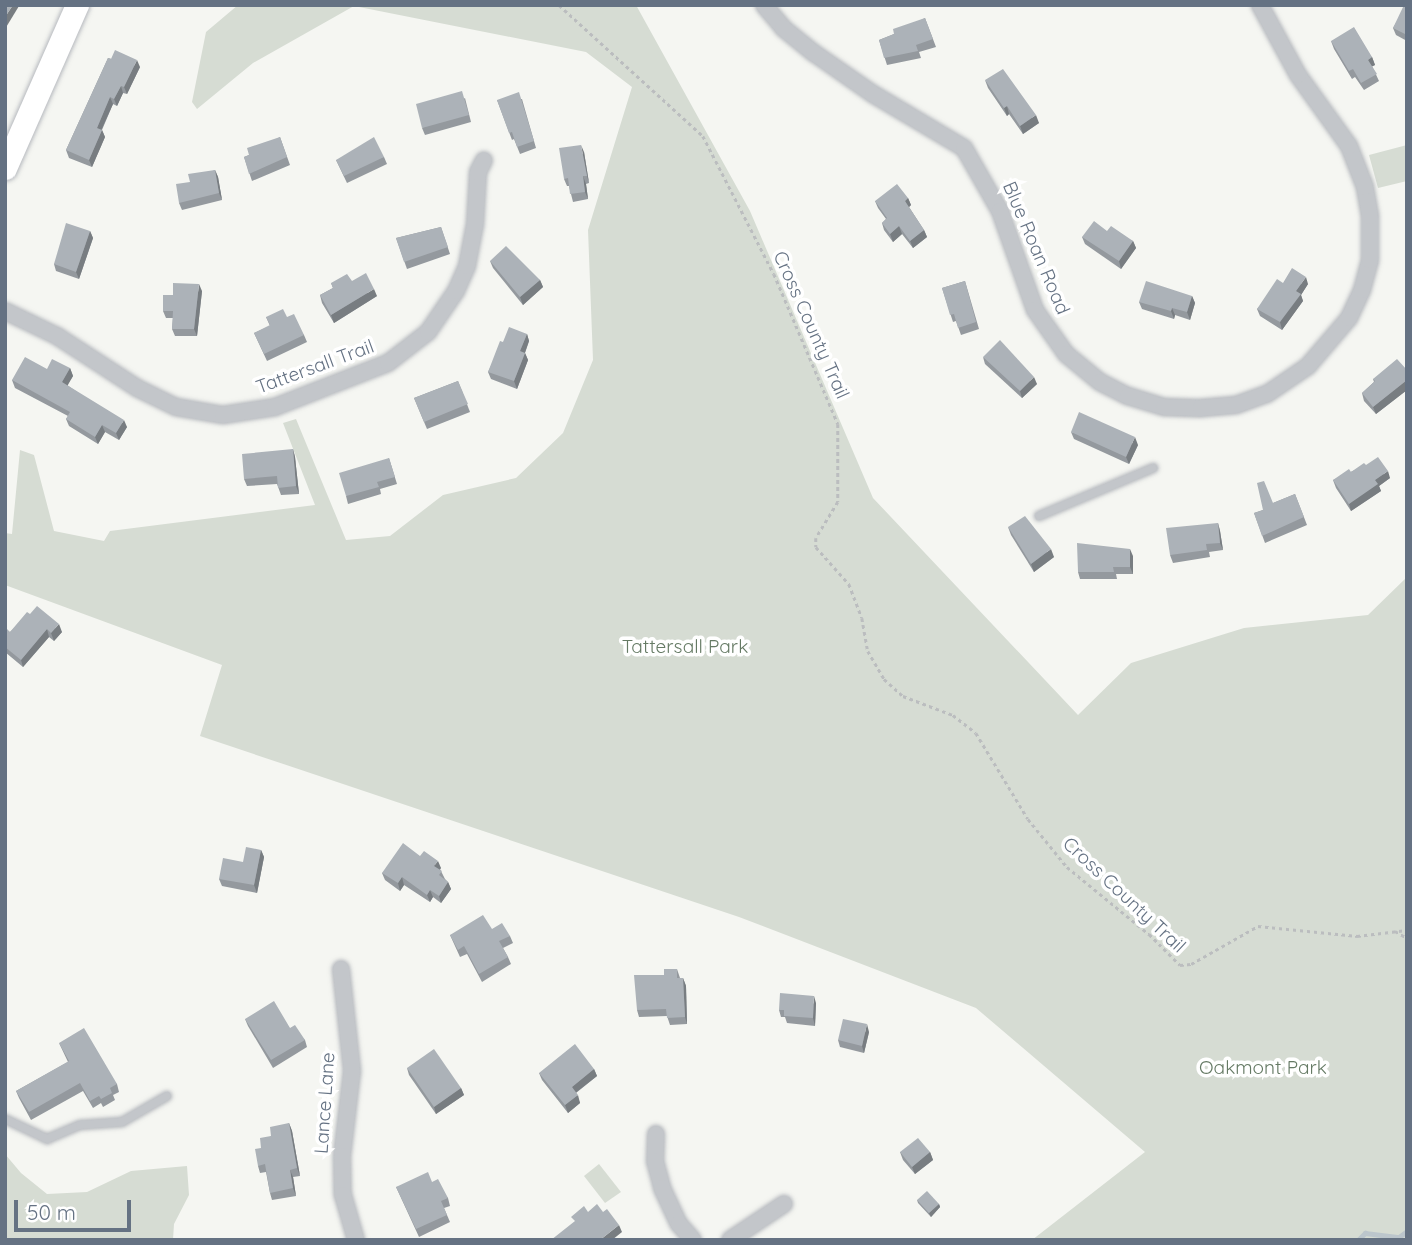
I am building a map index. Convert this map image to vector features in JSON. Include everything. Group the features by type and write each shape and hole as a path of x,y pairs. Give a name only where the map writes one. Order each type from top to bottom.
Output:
{"street":[{"path":"5,168 77,5"},
{"name":"Blue Roan Road","path":"764,5 783,28 814,53 873,94 964,148 1000,211 1035,310 1066,354 1100,382 1128,396 1170,408 1201,408 1236,405 1267,394 1308,366 1349,317 1362,290 1370,260 1370,216 1365,187 1349,146 1298,75 1260,5"},
{"name":"Tattersall Trail","path":"5,311 57,336 137,388 176,407 223,415 275,407 388,363 428,332 456,291 467,266 475,224 478,172 484,160"},
{"name":"Lance Lane","path":"341,969 352,1071 342,1156 343,1195 356,1240"},
{"path":"656,1134 655,1161 662,1188 679,1224 693,1240"},
{"path":"730,1240 783,1203"}],"lane":[{"path":"1039,516 1153,468"},
{"path":"5,1119 47,1139 80,1125 96,1126 122,1122 167,1096"}],"path":[{"name":"Cross County Trail","path":"559,5 703,136 774,274 838,424 838,502 816,538 816,547 849,583 862,618 868,651 884,679 903,696 953,715 976,733 1028,819 1067,867 1149,934 1180,965 1191,964 1258,926 1357,936 1407,930"},
{"path":"1395,932 1407,938"}],"green space":[{"name":"Tattersall Park","path":"238,5 636,5 750,211 873,498 1078,715 1131,663 1244,628 1368,615 1407,577 1407,1240 1032,1240 1145,1152 976,1008 739,917 200,736 222,665 5,585 5,533 12,534 20,450 34,455 54,531 104,541 110,531 315,505 283,423 296,419 346,540 390,536 443,495 516,478 563,433 593,360 588,230 632,87 586,52 354,6 253,63 197,109 192,102 206,32"},
{"path":"1407,145 1407,181 1378,188 1369,155"},
{"path":"5,1154 21,1173 47,1194 87,1192 131,1171 187,1166 189,1195 174,1224 173,1240 5,1240"},
{"path":"599,1164 621,1192 605,1203 584,1176"}],"building":[{"path":"5,5 13,5 5,17"},
{"path":"1404,5 1407,5 1407,35 1393,28"},
{"path":"925,18 933,39 916,45 918,51 884,58 879,40 894,34 893,29"},
{"path":"1354,27 1372,57 1368,60 1377,74 1361,83 1353,69 1349,71 1331,41"},
{"path":"115,50 137,60 124,87 121,86 114,99 110,97 97,128 102,130 89,160 66,150 108,58 111,59"},
{"path":"1003,69 1036,115 1020,126 985,80"},
{"path":"462,91 469,115 422,128 416,104"},
{"path":"519,92 534,141 517,147 497,100"},
{"path":"280,137 287,157 249,174 244,157 249,155 247,148"},
{"path":"374,137 384,157 344,176 336,160"},
{"path":"581,145 587,176 583,176 585,192 570,194 568,178 564,179 559,148"},
{"path":"215,170 219,193 179,203 176,184 190,182 188,174"},
{"path":"897,184 908,198 905,201 924,230 910,241 899,226 890,234 882,223 887,218 875,201"},
{"path":"1094,221 1107,231 1111,226 1133,241 1119,261 1082,237"},
{"path":"66,223 90,231 76,272 54,264"},
{"path":"441,227 448,247 404,262 396,238"},
{"path":"506,246 540,280 520,297 490,261"},
{"path":"1292,268 1306,277 1296,291 1301,294 1280,322 1257,309 1277,279 1283,283"},
{"path":"366,273 374,289 331,315 320,295 333,288 331,283 347,274 352,281"},
{"path":"965,281 976,322 958,328 954,314 950,315 942,288"},
{"path":"1146,281 1192,296 1187,312 1172,308 1171,311 1139,302"},
{"path":"173,283 199,284 194,329 172,329 173,311 163,311 163,295 173,295"},
{"path":"283,309 287,317 294,314 304,335 264,354 254,333 270,325 266,317"},
{"path":"509,327 527,334 520,351 525,353 514,381 488,372 500,341 503,342"},
{"path":"1000,340 1034,377 1020,391 983,357"},
{"path":"25,357 47,369 52,359 70,368 62,382 124,420 116,433 102,425 95,437 66,419 70,412 12,380"},
{"path":"1397,359 1407,370 1407,380 1373,407 1362,393 1375,381 1373,379"},
{"path":"458,381 468,404 424,422 414,398"},
{"path":"1079,412 1135,437 1126,457 1071,432"},
{"path":"293,449 296,486 278,488 277,476 244,479 242,454"},
{"path":"1378,457 1388,471 1375,480 1378,484 1349,504 1333,480 1349,469 1351,472"},
{"path":"389,458 395,477 377,482 379,487 346,496 339,473"},
{"path":"1264,481 1273,503 1295,494 1304,517 1262,536 1254,513 1263,510 1257,483"},
{"path":"1025,516 1051,549 1031,564 1008,527"},
{"path":"1218,523 1220,543 1206,544 1207,550 1170,555 1166,528"},
{"path":"1077,543 1130,549 1130,567 1113,567 1114,572 1078,572"},
{"path":"37,606 59,624 51,633 47,629 21,660 5,647 5,631 7,629 10,632 27,612 30,614"},
{"path":"403,843 420,856 424,851 438,861 434,866 442,871 439,875 448,882 439,896 430,890 427,895 402,877 398,883 382,873"},
{"path":"246,847 261,850 254,885 219,879 223,858 243,862"},
{"path":"483,915 492,929 502,923 510,936 499,941 508,957 479,974 464,946 458,950 450,935"},
{"path":"664,969 677,969 677,978 683,978 685,1017 667,1018 666,1009 637,1010 634,975 664,975"},
{"path":"780,993 814,996 813,1018 784,1016 784,1010 779,1010"},
{"path":"274,1001 290,1028 295,1025 305,1040 271,1060 245,1019"},
{"path":"843,1019 867,1024 862,1046 838,1040"},
{"path":"84,1028 117,1084 110,1088 112,1093 90,1101 80,1083 29,1112 16,1091 69,1061 59,1043"},
{"path":"575,1044 594,1069 572,1087 578,1095 565,1105 539,1073"},
{"path":"434,1049 461,1088 434,1107 407,1068"},
{"path":"289,1123 297,1168 290,1170 293,1188 270,1193 265,1164 258,1166 255,1149 261,1148 260,1138 271,1136 270,1127"},
{"path":"918,1138 930,1152 912,1167 900,1152"},
{"path":"428,1172 432,1182 438,1179 448,1198 441,1201 447,1215 416,1229 396,1187"},
{"path":"927,1191 939,1204 929,1213 917,1200"},
{"path":"597,1204 603,1212 607,1209 619,1225 600,1240 551,1240 575,1221 571,1217 584,1206 588,1212"}],"waterway":[{"path":"1358,1240 1365,1233 1399,1237 1407,1231"}],"park label":[{"name":"Oakmont Park","path":"1263,1068"}]}
